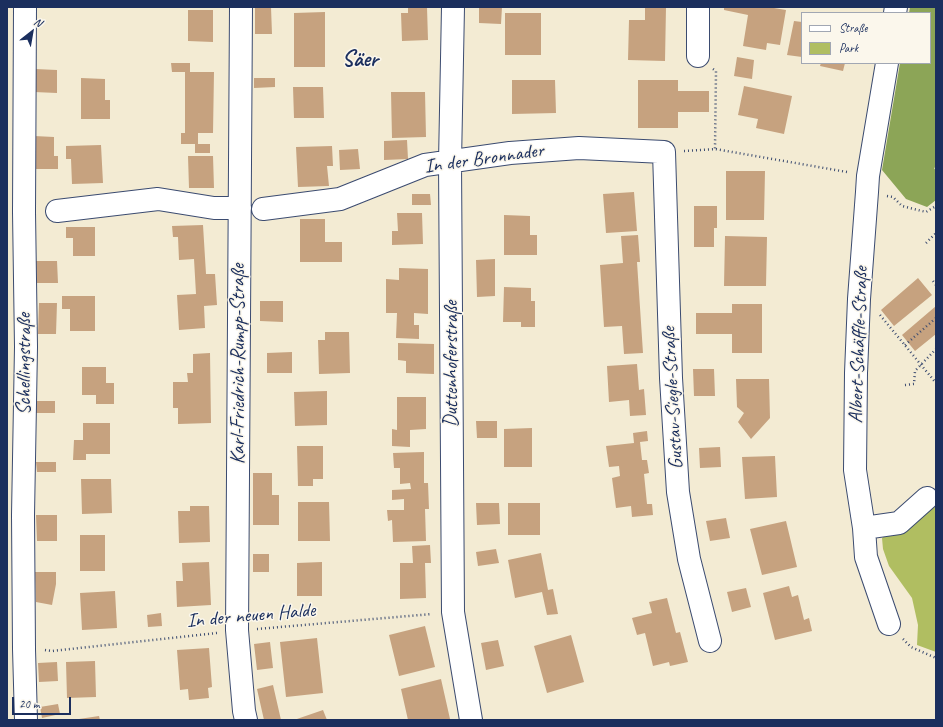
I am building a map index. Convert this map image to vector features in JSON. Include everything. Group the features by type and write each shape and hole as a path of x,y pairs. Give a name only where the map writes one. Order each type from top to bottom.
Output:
{"street":[{"name":"Schellingstraße","path":"25,7 15,211 26,347 23,515 26,720"},
{"name":"Karl-Friedrich-Rumpp-Straße","path":"241,7 236,630 246,720"},
{"name":"Duttenhoferstraße","path":"453,7 450,162 453,612 471,720"},
{"path":"698,7 698,56"},
{"name":"Albert-Schäffle-Straße","path":"887,64 868,176 859,299 856,373 855,470 864,528 866,557 889,624"},
{"name":"In der Bronnader","path":"263,209 340,199 424,165 510,153 579,148 664,152"},
{"name":"Gustav-Siegle-Straße","path":"664,152 671,378 678,492 689,559 710,641"},
{"path":"57,211 158,199 214,208 240,208"},
{"path":"864,528 899,523 927,498"}],"path":[{"path":"698,56 716,71 715,149"},
{"path":"693,150 715,149 839,171"},
{"path":"894,197 902,206 926,212 936,206"},
{"path":"926,243 936,233"},
{"path":"933,282 936,285"},
{"path":"876,311 936,383"},
{"path":"905,345 936,318"},
{"path":"905,385 914,384 915,371 936,349"},
{"name":"In der neuen Halde","path":"52,651 236,630 453,612"},
{"path":"889,624 910,647 936,658"}],"green space":[{"path":"910,7 936,7 936,167 934,168 936,171 936,200 927,207 906,199 882,170 900,64 931,64 931,12 909,12"},
{"path":"934,505 936,507 936,652 917,645 918,625 912,598 889,566 883,549 882,538"}],"building":[{"path":"255,7 271,7 272,34 255,34"},
{"path":"408,7 427,7 428,40 402,41 401,13 408,13"},
{"path":"479,7 502,7 501,24 479,23"},
{"path":"645,7 666,7 665,61 628,60 629,20 645,20"},
{"path":"724,7 768,7 786,10 780,45 767,43 766,50 743,46 748,15 724,10"},
{"path":"188,10 213,10 213,42 188,41"},
{"path":"325,12 325,67 294,67 294,13"},
{"path":"505,13 541,13 541,55 505,55"},
{"path":"794,21 801,22 801,57 787,55"},
{"path":"737,57 754,60 752,79 734,76"},
{"path":"171,63 190,63 190,72 214,72 213,133 198,133 198,144 210,144 210,153 195,153 195,144 181,144 181,133 185,133 185,72 172,72"},
{"path":"821,64 845,64 843,71 820,66"},
{"path":"35,69 57,70 57,93 34,92"},
{"path":"81,78 105,79 105,100 110,100 110,119 81,119"},
{"path":"254,78 275,78 275,87 254,88"},
{"path":"512,80 555,80 556,113 512,114"},
{"path":"638,80 678,80 678,91 709,91 709,112 678,112 678,128 638,128"},
{"path":"744,86 792,96 784,134 756,128 758,119 738,115"},
{"path":"293,87 323,87 324,118 294,118"},
{"path":"391,92 425,92 426,137 392,138"},
{"path":"34,136 54,137 54,156 58,156 58,169 34,169"},
{"path":"407,140 408,159 384,160 384,141"},
{"path":"101,145 103,183 72,184 71,159 66,159 66,146"},
{"path":"332,146 333,166 327,166 329,186 298,187 296,147"},
{"path":"358,149 360,169 340,170 339,150"},
{"path":"188,156 213,156 214,188 189,188"},
{"path":"726,171 765,171 764,220 726,220"},
{"path":"634,192 637,231 606,233 603,194"},
{"path":"412,194 430,194 431,205 412,205"},
{"path":"694,206 717,206 717,228 714,228 714,247 694,247"},
{"path":"397,213 422,213 423,244 392,245 392,231 398,231"},
{"path":"504,215 530,216 530,235 537,235 537,255 504,255"},
{"path":"300,219 325,219 325,242 342,242 342,262 300,262"},
{"path":"203,225 206,274 215,274 217,305 204,306 205,328 179,330 177,295 196,294 194,259 179,260 178,237 173,237 172,226"},
{"path":"66,227 95,227 95,256 73,256 73,238 66,238"},
{"path":"638,235 640,262 637,262 643,353 624,354 622,326 604,327 600,265 623,263 621,236"},
{"path":"725,236 767,237 766,286 724,286"},
{"path":"495,259 495,296 477,297 476,260"},
{"path":"36,261 57,261 58,283 37,283"},
{"path":"399,268 428,269 428,314 414,313 414,325 419,325 419,339 396,338 397,313 386,313 386,279 399,280"},
{"path":"918,278 932,295 894,326 881,310"},
{"path":"504,287 531,288 531,301 535,301 535,327 521,327 521,322 503,322"},
{"path":"62,296 95,296 95,331 70,331 70,309 62,309"},
{"path":"260,301 283,301 283,322 260,321"},
{"path":"39,303 57,303 56,334 38,334"},
{"path":"732,304 762,304 762,353 732,353 732,334 696,334 696,313 732,313"},
{"path":"936,306 936,334 915,351 902,335"},
{"path":"325,332 349,332 350,373 319,374 318,340 325,340"},
{"path":"398,343 434,344 434,374 406,373 406,361 398,360"},
{"path":"292,352 292,373 267,373 267,353"},
{"path":"210,353 211,423 178,424 178,408 173,408 173,382 188,382 187,373 193,373 193,354"},
{"path":"637,364 639,390 644,389 646,415 630,416 629,400 609,402 607,366"},
{"path":"82,367 106,367 106,383 114,383 114,404 96,404 96,395 82,395"},
{"path":"693,369 714,369 715,396 694,396"},
{"path":"736,379 769,379 770,418 751,439 738,422 744,413 737,407"},
{"path":"327,391 327,425 295,426 294,392"},
{"path":"397,397 426,397 426,429 410,430 410,447 392,446 392,429 397,430"},
{"path":"36,401 55,401 55,413 36,413"},
{"path":"476,421 497,421 497,438 477,438"},
{"path":"83,423 110,423 110,454 86,454 86,460 73,460 74,440 83,440"},
{"path":"532,428 532,467 504,467 504,429"},
{"path":"647,431 648,441 640,442 642,460 647,460 649,473 644,474 647,504 652,504 653,515 632,517 631,506 616,508 612,478 620,476 619,466 609,467 606,446 634,443 633,433"},
{"path":"297,446 323,446 323,479 313,479 313,486 298,486"},
{"path":"720,447 721,467 700,468 699,448"},
{"path":"424,452 424,483 428,483 429,509 425,509 426,541 393,542 392,520 388,521 387,510 404,510 404,499 392,500 392,490 411,489 410,483 400,484 400,468 394,468 393,453"},
{"path":"775,456 777,497 745,499 742,457"},
{"path":"36,462 56,462 56,472 37,472"},
{"path":"253,473 272,473 272,495 279,495 279,525 253,525"},
{"path":"81,479 111,479 112,513 82,514"},
{"path":"298,502 329,502 330,541 298,541"},
{"path":"476,503 499,503 500,524 477,525"},
{"path":"508,503 540,503 540,535 508,535"},
{"path":"190,506 209,506 210,542 179,543 178,511 190,511"},
{"path":"36,515 57,515 57,541 37,541"},
{"path":"726,518 730,538 710,541 706,521"},
{"path":"786,521 797,567 762,575 750,529"},
{"path":"80,535 105,535 105,571 80,571"},
{"path":"430,545 431,563 425,563 426,598 400,599 400,563 413,563 412,546"},
{"path":"496,549 499,563 478,566 476,552"},
{"path":"541,553 548,590 553,589 558,614 547,615 542,592 515,598 508,560"},
{"path":"253,554 269,554 269,572 253,572"},
{"path":"209,562 211,605 177,607 176,581 183,581 182,563"},
{"path":"322,562 322,596 297,596 297,563"},
{"path":"35,572 56,572 56,584 52,605 36,602"},
{"path":"789,586 792,597 798,595 804,620 809,618 812,631 775,640 763,593"},
{"path":"746,588 751,607 732,612 727,592"},
{"path":"115,591 117,628 82,630 80,593"},
{"path":"667,598 676,633 680,632 688,662 670,666 669,662 653,666 645,633 637,635 632,618 652,613 649,602"},
{"path":"161,613 162,626 148,627 147,615"},
{"path":"425,626 435,667 399,676 389,635"},
{"path":"571,635 584,682 547,693 534,646"},
{"path":"317,638 323,693 286,697 280,642"},
{"path":"498,640 504,666 486,670 481,643"},
{"path":"270,642 273,668 257,670 254,644"},
{"path":"209,648 212,687 208,688 209,698 189,700 188,689 180,690 177,650"},
{"path":"95,661 96,697 67,698 66,662"},
{"path":"57,662 58,681 39,682 38,663"},
{"path":"441,679 450,719 408,720 401,689"},
{"path":"273,685 281,720 264,720 257,689"},
{"path":"58,704 60,714 42,718 40,707"},
{"path":"323,710 327,720 294,720"},
{"path":"99,716 100,720 79,720 79,719"}],"district":[{"name":"Säer","path":"360,60"}]}
